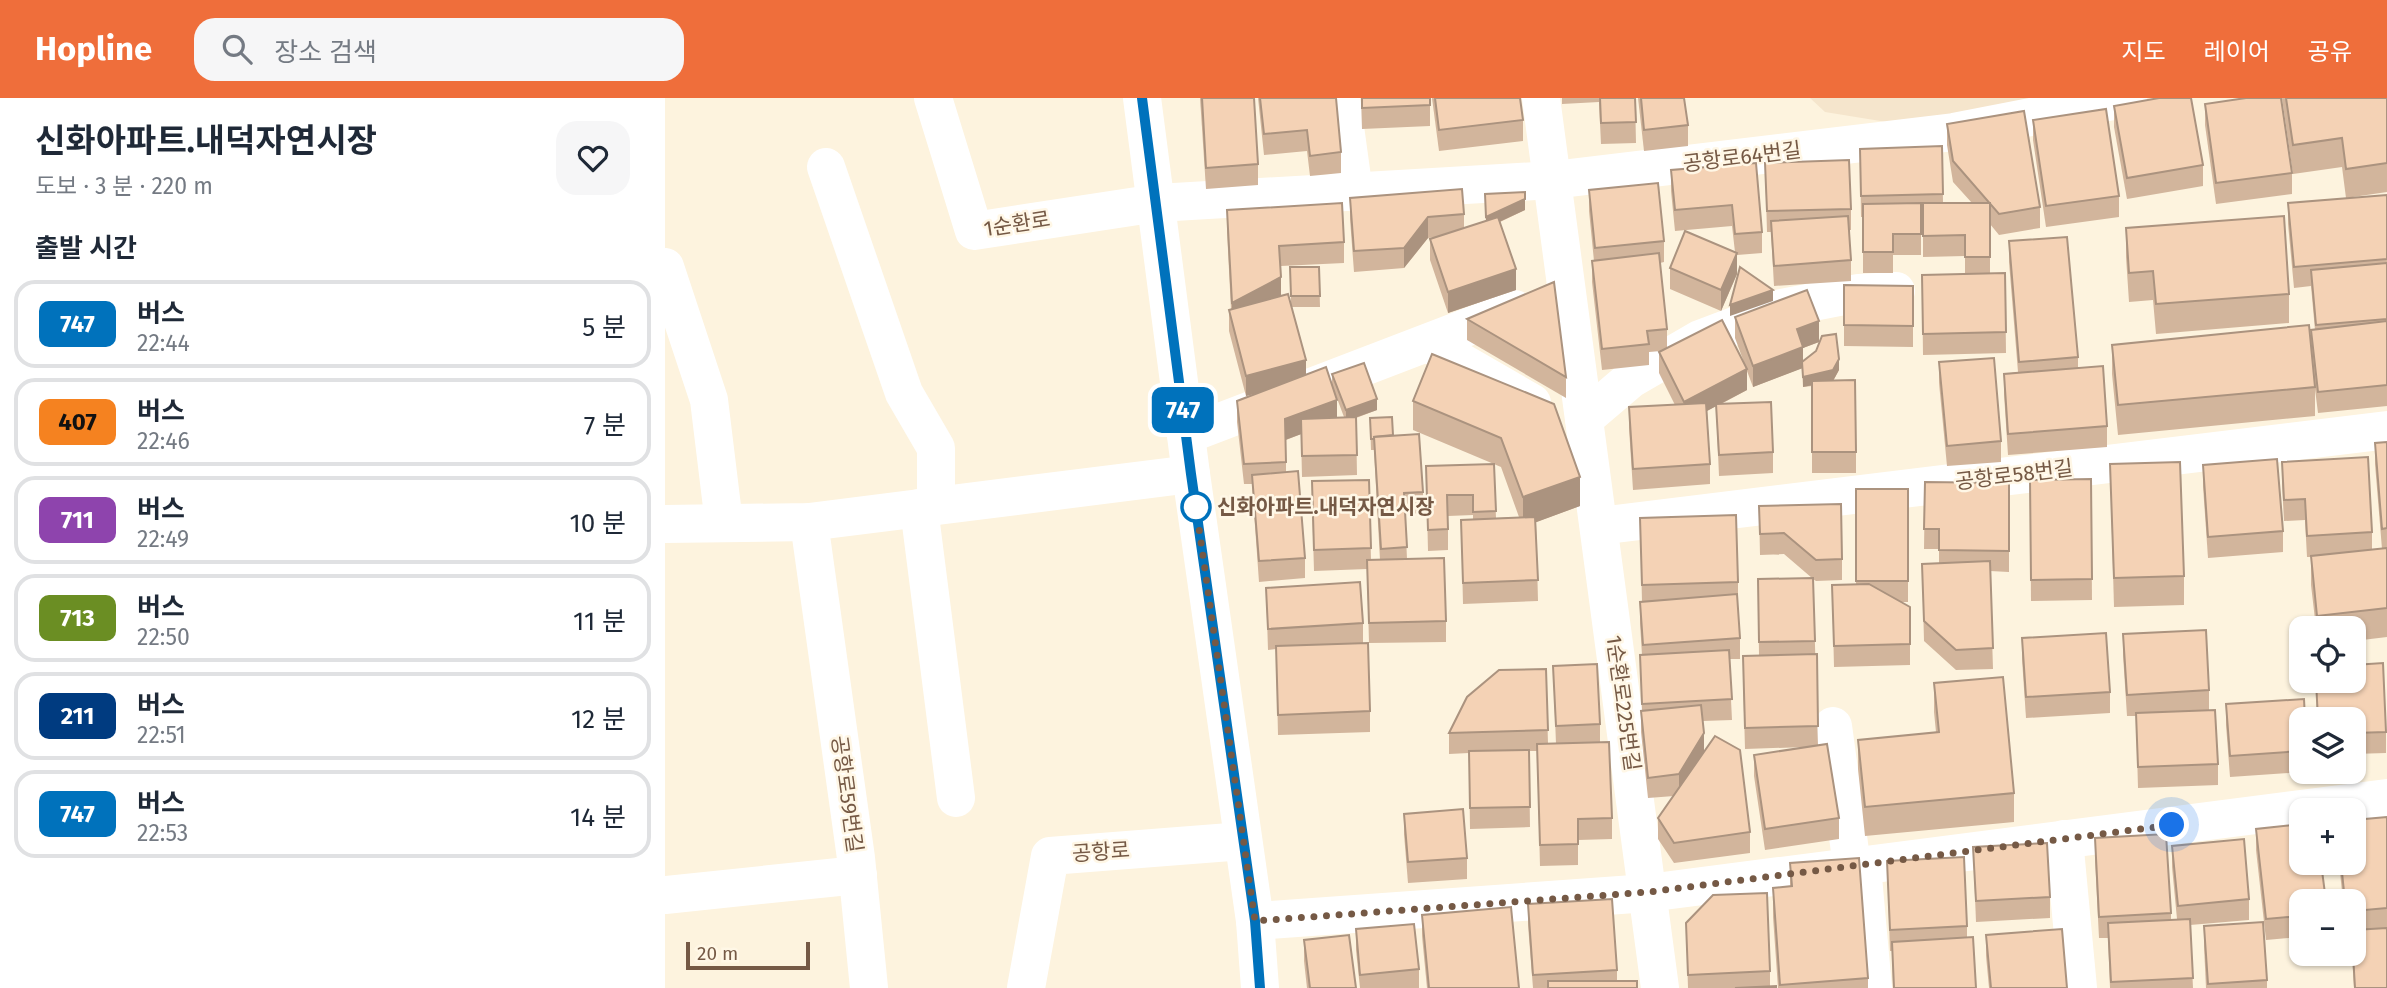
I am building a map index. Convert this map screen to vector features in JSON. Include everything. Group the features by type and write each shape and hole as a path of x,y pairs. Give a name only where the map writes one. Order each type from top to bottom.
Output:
{"street":[{"name":"1순환로","path":"933,98 974,231 1157,203"},
{"path":"1142,98 1191,474 1255,921 1260,988"},
{"path":"1341,98 1354,192"},
{"name":"1순환로225번길","path":"1541,98 1660,988"},
{"name":"공항로64번길","path":"1157,203 1553,180 1955,132 2128,98"},
{"path":"826,167 904,393 936,448 927,507 956,798"},
{"path":"665,267 709,400 724,523"},
{"path":"1187,435 1567,289"},
{"path":"1428,342 1585,427 1631,379 1700,339 1782,308 1859,293 1908,290"},
{"name":"공항로58번길","path":"1599,526 2387,430"},
{"path":"665,524 809,522 1191,474"},
{"name":"공항로59번길","path":"665,895 857,874 809,522"},
{"path":"1833,726 1857,866 1873,988"},
{"path":"1255,921 1649,892 2387,798"},
{"path":"2064,839 2078,988"},
{"name":"공항로","path":"1026,988 1050,856 1243,841"},
{"path":"857,874 869,988"}],"shaded area":[{"path":"1810,98 2045,98 1905,125 1825,112"}],"building":[{"path":"1202,98 1254,98 1258,164 1206,168"},
{"path":"1260,98 1336,98 1341,152 1310,156 1307,130 1264,134"},
{"path":"1362,98 1430,98 1430,105 1362,108"},
{"path":"1435,98 1520,98 1523,120 1439,130"},
{"path":"1600,98 1635,98 1636,122 1601,123"},
{"path":"1641,98 1684,98 1688,125 1644,130"},
{"path":"2159,98 2191,98 2203,165 2127,178 2114,106"},
{"path":"2246,98 2281,98 2292,173 2216,183 2205,104"},
{"path":"2286,98 2387,98 2387,163 2346,169 2342,138 2293,145"},
{"path":"2106,109 2119,196 2046,206 2033,120"},
{"path":"2024,111 2040,207 1999,214 1953,161 1947,124"},
{"path":"1942,146 1943,194 1861,196 1860,149"},
{"path":"1849,160 1851,209 1767,211 1765,163"},
{"path":"1756,163 1762,232 1735,234 1732,205 1675,210 1671,170"},
{"path":"1658,183 1664,241 1595,248 1589,190"},
{"path":"1462,189 1464,214 1428,217 1404,248 1354,251 1350,198"},
{"path":"1525,192 1525,199 1486,217 1485,194"},
{"path":"2387,195 2387,259 2294,267 2288,203"},
{"path":"1342,203 1344,242 1279,246 1281,277 1232,303 1227,210"},
{"path":"1921,203 1921,234 1893,234 1893,252 1863,252 1863,204"},
{"path":"1923,203 1990,203 1990,257 1965,257 1965,235 1923,236"},
{"path":"1848,216 1851,260 1774,266 1771,221"},
{"path":"2284,216 2289,294 2156,304 2153,271 2129,273 2126,228"},
{"path":"1498,217 1516,269 1448,292 1430,239"},
{"path":"1685,231 1737,253 1721,290 1670,268"},
{"path":"2067,237 2078,357 2019,362 2009,241"},
{"path":"1659,253 1667,329 1647,331 1649,344 1602,349 1592,261"},
{"path":"2387,263 2387,319 2316,325 2311,270"},
{"path":"1290,267 1319,267 1320,296 1291,296"},
{"path":"1740,267 1773,290 1730,305"},
{"path":"2005,273 2006,332 1923,334 1922,275"},
{"path":"1554,282 1566,377 1467,319"},
{"path":"1844,285 1913,286 1913,326 1844,325"},
{"path":"1807,290 1819,321 1797,329 1803,347 1753,366 1735,317"},
{"path":"1288,294 1306,360 1246,376 1229,310"},
{"path":"1722,320 1747,369 1684,402 1659,352"},
{"path":"2387,321 2387,385 2318,392 2311,330"},
{"path":"2309,325 2315,387 2118,405 2112,345"},
{"path":"1836,334 1839,359 1833,370 1803,377 1802,362 1816,351 1822,336"},
{"path":"1432,354 1554,404 1580,477 1523,497 1501,438 1413,401"},
{"path":"1994,358 2001,441 1947,446 1939,362"},
{"path":"1364,363 1377,399 1346,410 1332,374"},
{"path":"2103,366 2107,426 2008,434 2004,374"},
{"path":"1326,367 1337,400 1285,419 1286,462 1244,464 1237,401"},
{"path":"1855,380 1856,452 1812,452 1812,381"},
{"path":"1771,402 1773,452 1719,455 1716,404"},
{"path":"1706,403 1710,464 1633,469 1629,407"},
{"path":"1356,417 1357,455 1302,456 1301,419"},
{"path":"1392,417 1393,435 1371,439 1370,418"},
{"path":"1419,434 1423,492 1404,493 1407,547 1381,549 1374,437"},
{"path":"2387,442 2387,528 2382,529 2375,443"},
{"path":"2368,457 2372,532 2307,536 2305,499 2284,500 2282,462"},
{"path":"2277,459 2283,531 2208,537 2203,465"},
{"path":"2180,462 2184,576 2114,578 2110,464"},
{"path":"1494,464 1496,511 1473,512 1473,495 1447,495 1448,529 1428,530 1426,466"},
{"path":"1298,471 1305,558 1259,561 1252,475"},
{"path":"2091,479 2092,579 2031,580 2030,480"},
{"path":"1369,480 1371,548 1314,550 1312,481"},
{"path":"1925,482 2009,483 2009,551 1939,550 1939,529 1924,529"},
{"path":"1856,489 1908,489 1908,581 1856,581"},
{"path":"1841,504 1842,559 1816,560 1784,533 1760,534 1759,506"},
{"path":"1736,515 1738,582 1642,585 1640,518"},
{"path":"1535,517 1538,580 1463,583 1461,520"},
{"path":"2387,548 2387,608 2317,616 2311,556"},
{"path":"1444,558 1446,621 1369,623 1367,560"},
{"path":"1990,561 1993,648 1956,650 1924,621 1922,564"},
{"path":"1813,578 1815,641 1759,642 1758,579"},
{"path":"1360,582 1363,623 1268,629 1266,588"},
{"path":"1869,584 1910,607 1910,644 1834,646 1832,585"},
{"path":"1737,594 1740,638 1643,645 1640,602"},
{"path":"2206,630 2209,690 2127,695 2123,634"},
{"path":"2106,633 2110,692 2026,697 2022,638"},
{"path":"1368,643 1370,711 1278,715 1276,646"},
{"path":"1729,650 1732,699 1642,704 1640,655"},
{"path":"1817,654 1818,726 1745,728 1743,656"},
{"path":"2383,663 2386,732 2366,733 2366,707 2317,707 2317,693 2366,693 2366,664"},
{"path":"1597,664 1600,724 1556,726 1553,666"},
{"path":"1546,669 1548,730 1449,733 1467,697 1499,670"},
{"path":"2003,677 2014,793 1865,807 1858,740 1939,732 1934,683"},
{"path":"2304,699 2304,707 2289,707 2289,752 2230,756 2226,704"},
{"path":"1701,705 1704,733 1679,774 1648,778 1641,711"},
{"path":"2215,710 2218,764 2138,767 2136,713"},
{"path":"1715,736 1740,750 1750,832 1674,843 1658,818"},
{"path":"1609,742 1612,818 1578,819 1578,844 1540,845 1537,744"},
{"path":"1827,744 1839,818 1765,829 1754,755"},
{"path":"1529,750 1530,807 1470,808 1469,751"},
{"path":"1463,809 1467,858 1408,862 1404,814"},
{"path":"2387,817 2387,908 2366,910 2366,889 2344,889 2342,875 2366,875 2366,819"},
{"path":"2289,825 2289,875 2323,875 2324,889 2289,889 2289,917 2266,919 2256,829"},
{"path":"2166,834 2171,913 2099,917 2095,838"},
{"path":"2244,839 2249,899 2178,906 2172,846"},
{"path":"2047,843 2050,897 1976,901 1973,847"},
{"path":"1964,857 1967,926 1890,930 1887,861"},
{"path":"1859,858 1868,978 1780,985 1773,888 1792,886 1790,863"},
{"path":"1767,893 1770,971 1688,975 1686,923 1713,895"},
{"path":"1612,899 1617,970 1533,975 1528,904"},
{"path":"1511,907 1519,988 1429,988 1422,915"},
{"path":"2190,919 2193,978 2111,982 2108,923"},
{"path":"2263,922 2267,980 2208,984 2204,926"},
{"path":"1414,924 1419,969 1360,975 1356,929"},
{"path":"2387,928 2387,988 2355,988 2354,966 2366,966 2366,929"},
{"path":"2062,929 2067,988 1991,988 1986,935"},
{"path":"1349,935 1356,988 1310,988 1304,940"},
{"path":"1973,937 1976,988 1894,988 1892,942"},
{"path":"1548,981 1637,981 1637,988 1548,988"},
{"path":"1776,986 1776,988 1735,988"}],"bus line":[{"name":"747","path":"1142,98 1191,474 1255,921 1260,988"}],"place":[{"name":"신화아파트.내덕자연시장","path":"1196,507"}],"route":[{"path":"1196,507 1195,500 1255,921 1649,892 2172,825"}]}
